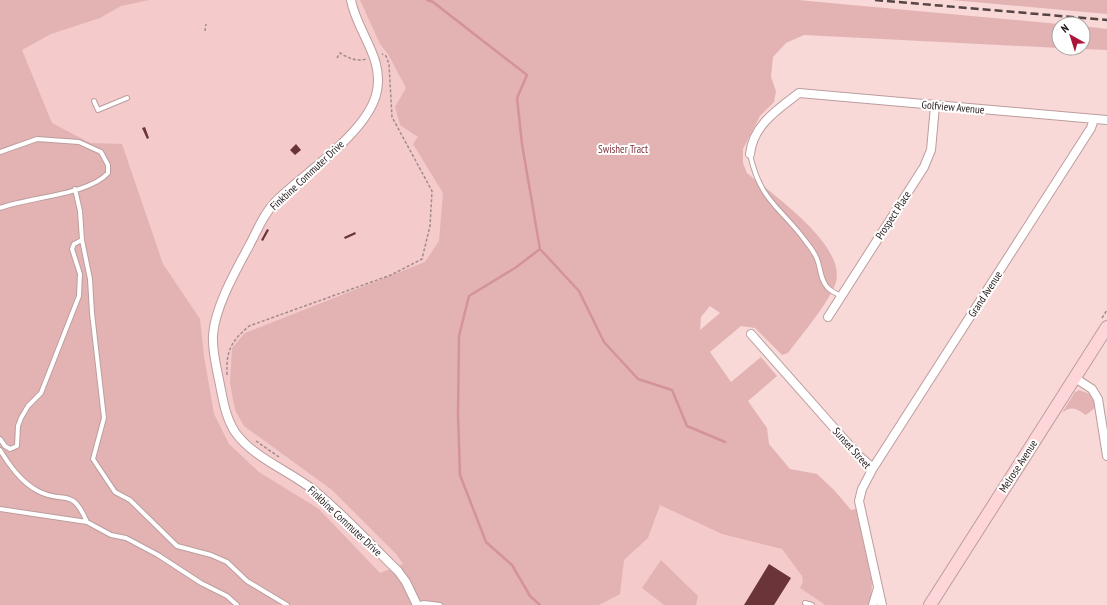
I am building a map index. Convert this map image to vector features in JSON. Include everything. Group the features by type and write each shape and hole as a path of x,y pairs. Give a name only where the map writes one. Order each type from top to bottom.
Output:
{"main road":[{"name":"Melrose Avenue","path":"930,605 1107,327"}],"street":[{"name":"Finkbine Commuter Drive","path":"351,0 352,8 371,56 378,83 376,93 368,113 361,123 269,208 228,285 213,335 214,354 225,409 236,433 254,450 314,490 336,510 398,572 406,582 417,605"},
{"name":"Golfview Avenue","path":"750,154 754,136 765,121 799,94 1107,120"},
{"name":"Prospect Place","path":"828,317 928,159 933,140 935,106"},
{"name":"Grand Avenue","path":"873,468 1091,128 1094,119"},
{"name":"Sunset Street","path":"751,334 858,456 873,468 862,489 860,501 882,605"},
{"path":"1075,378 1092,389 1098,399 1107,456"},
{"name":"Sunset Street","path":"873,605 878,588"}],"lane":[{"path":"94,101 98,110 127,98"},
{"path":"0,152 37,139 79,142 101,152 108,165 108,173 103,179 76,189 0,208"},
{"path":"750,154 754,171 762,190 774,206 807,243 817,259 822,279 828,288 841,296"},
{"path":"76,189 80,211 82,240 90,278 92,313 104,418 93,459 115,492 130,500 177,546 211,555 227,562 247,581 287,605"},
{"path":"0,439 5,446 10,449 17,446 18,426 21,418 28,406 41,392 46,382 79,296 80,274 72,249 74,244 82,240"},
{"path":"0,450 18,476 33,488 44,494 68,498 75,502 87,522"},
{"path":"0,509 87,522 111,535 126,538 158,555 201,583 227,596 237,605"},
{"path":"417,605 424,603 440,605"},
{"path":"805,603 812,605"}],"path":[{"path":"205,31 206,24"},
{"path":"227,382 226,358 233,340 249,326 391,275 422,259 430,226 432,191 392,117 389,64 386,56 382,54 371,56 365,60 359,61 340,53 337,58"},
{"path":"253,439 284,460"}],"shaded area":[{"path":"0,0 624,0 463,131 785,533 812,597 825,605 0,605"}],"green space":[{"name":"Swisher Tract","path":"0,0 149,0 121,6 100,18 51,34 22,50 52,123 90,143 122,144 163,264 200,319 204,356 214,414 229,444 259,472 319,509 380,573 403,564 396,554 332,490 244,426 235,410 230,383 232,348 245,333 425,262 439,241 443,193 413,144 418,137 400,125 395,107 406,88 388,54 380,44 360,0 798,0 1051,23 1051,48 804,35 786,43 773,57 771,77 776,91 774,102 760,116 743,149 743,163 747,173 805,222 830,252 836,268 836,282 822,308 788,353 782,355 755,328 741,326 710,352 731,382 761,357 777,376 748,401 767,428 769,444 790,469 817,474 835,491 851,510 856,509 872,582 871,605 825,605 800,588 803,582 802,576 782,549 722,534 660,505 648,538 624,560 620,594 599,605 0,605","holes":["710,306 720,313 700,330 701,317"]},
{"path":"951,0 1107,0 1107,14"},
{"path":"1091,27 1107,29 1107,50 1091,49"},
{"path":"1079,390 1090,394 1096,407 1086,415 1074,409 1068,409 1062,413 1075,392"},
{"path":"661,560 698,596 696,605 664,605 642,588"}],"building":[{"path":"145,127 149,138 147,139 142,128"},
{"path":"296,144 301,150 295,155 290,150"},
{"path":"267,229 269,230 263,241 261,240"},
{"path":"355,232 356,234 345,239 344,237"},
{"path":"769,564 791,578 774,605 744,605"}],"waterway":[{"path":"427,0 433,2 527,75 517,98 522,144 540,249 515,268 469,296 459,336 458,415 460,475 486,542 512,565 530,596 540,605"},
{"path":"540,249 579,291 604,342 638,379 672,390 687,426 725,442"}],"railway":[{"path":"875,0 1107,20"}]}
